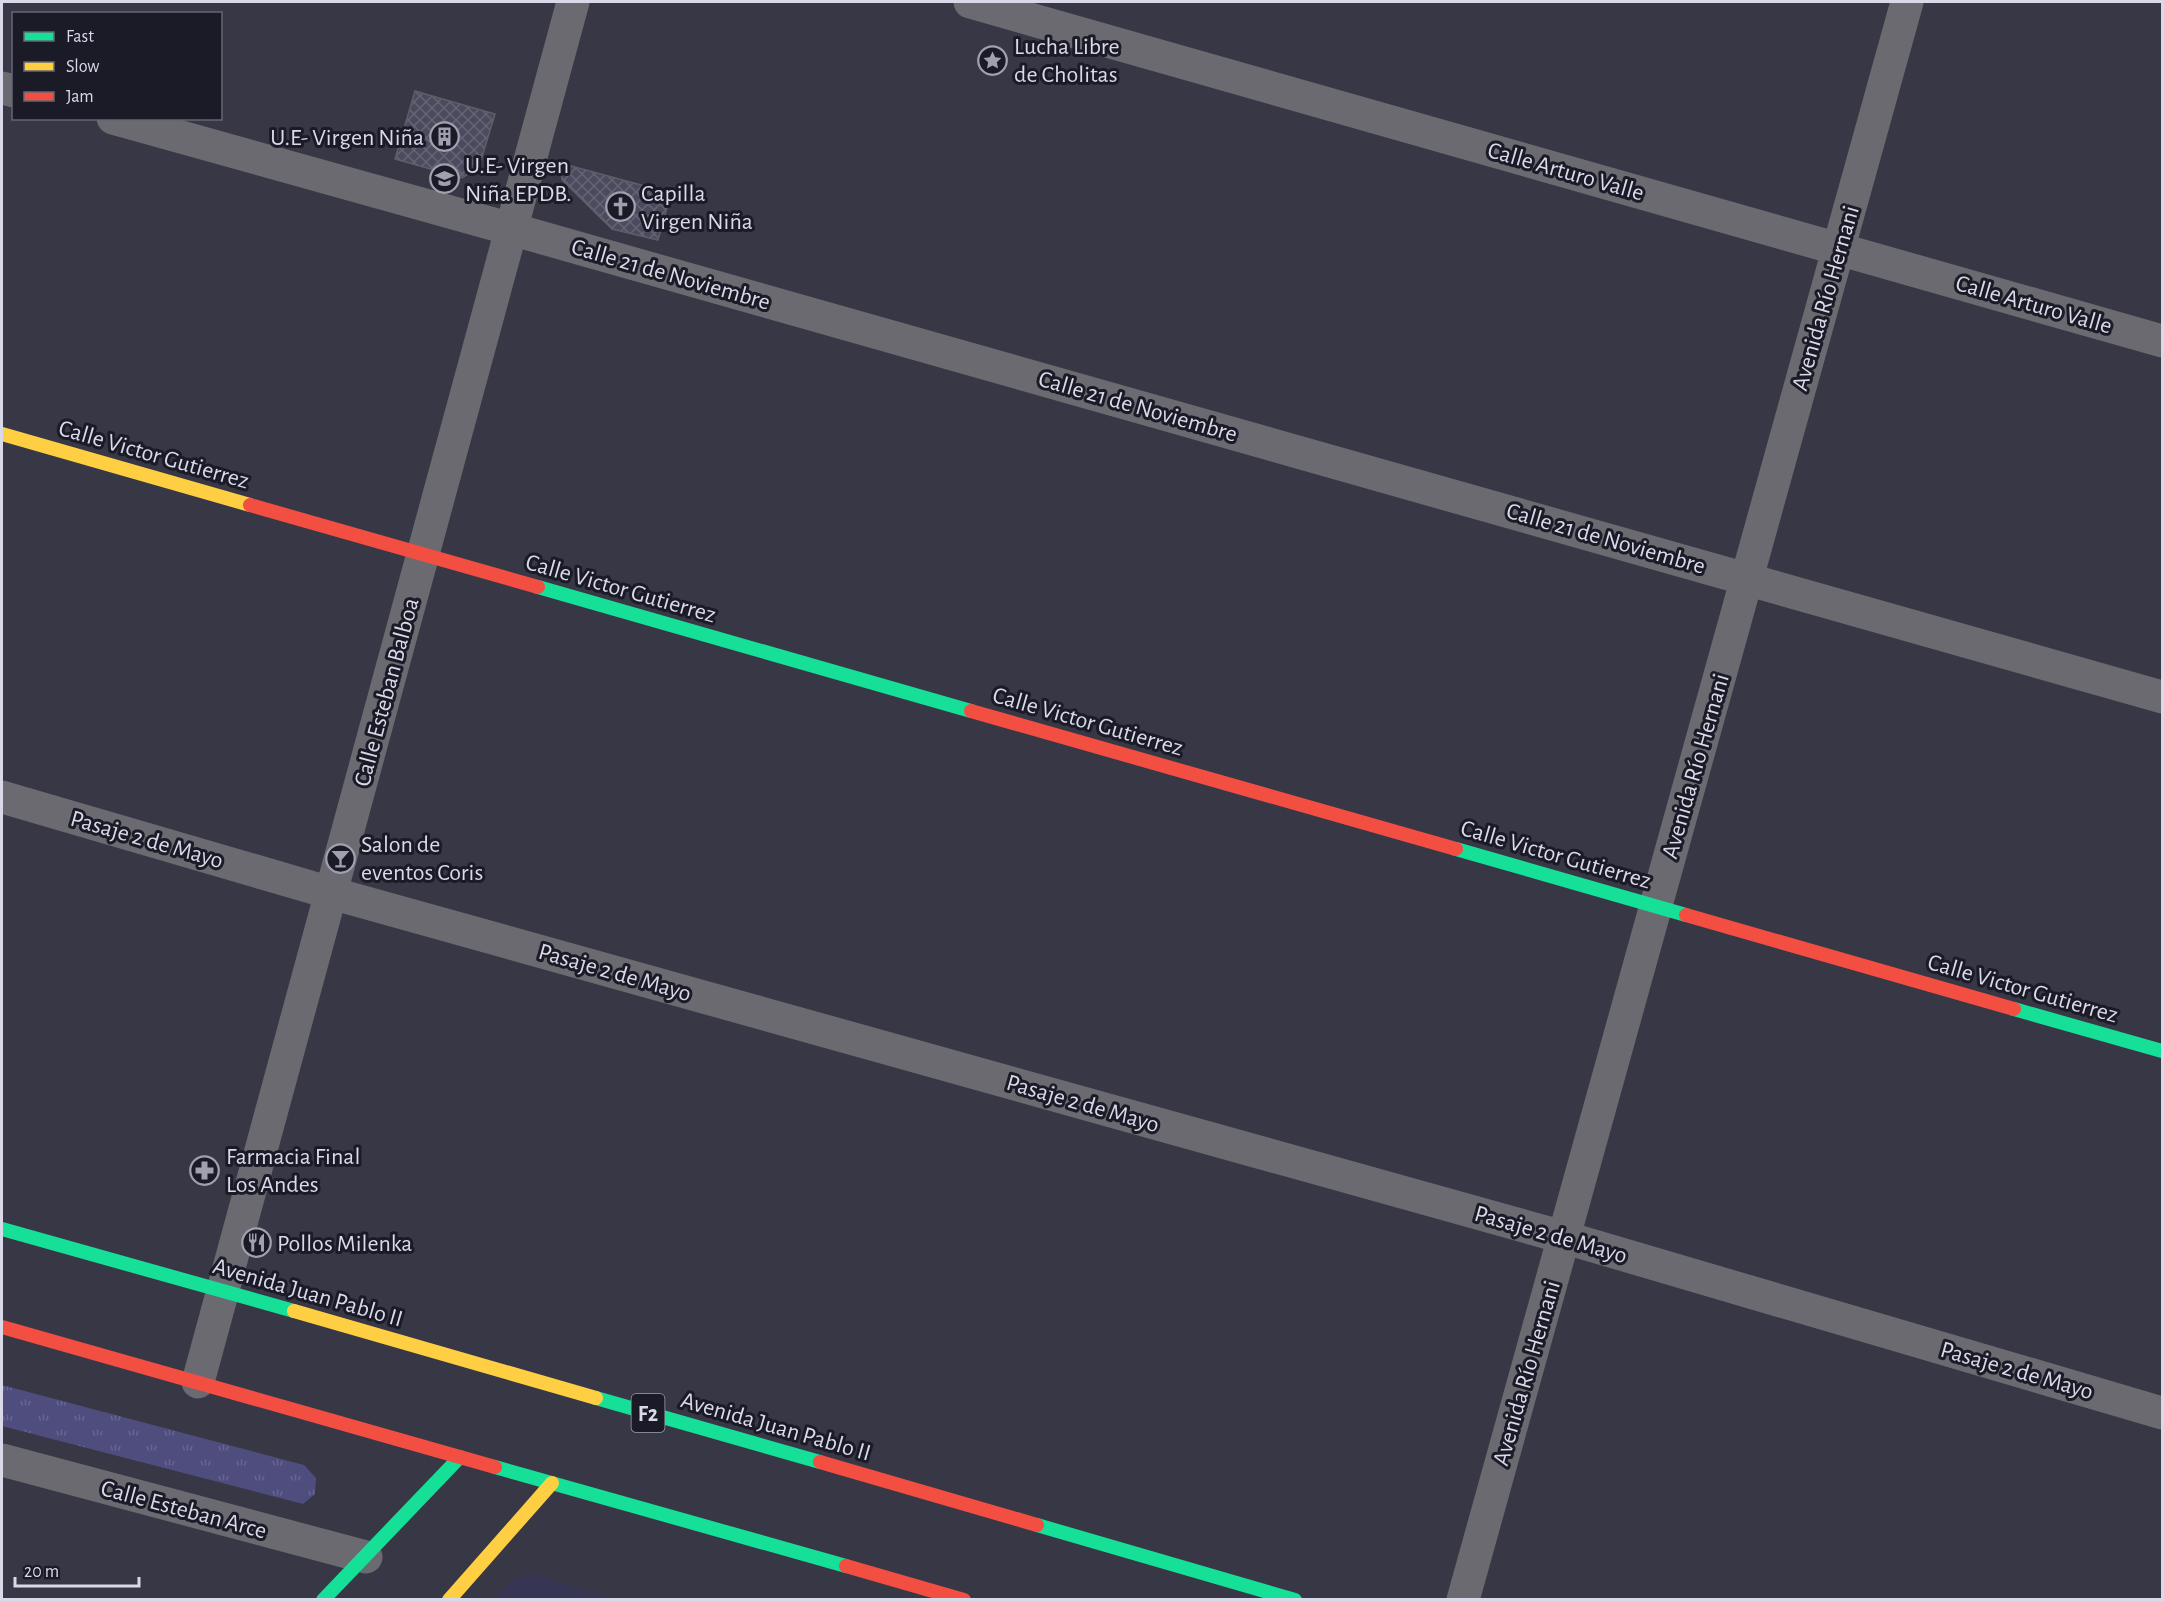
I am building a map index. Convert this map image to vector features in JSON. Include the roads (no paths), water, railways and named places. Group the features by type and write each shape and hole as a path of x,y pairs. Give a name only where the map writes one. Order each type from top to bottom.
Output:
{"main road":[{"name":"Calle Victor Gutierrez","path":"2,434 2163,1052"},
{"name":"Avenida Juan Pablo II","path":"2,1229 1295,1599"},
{"path":"2,1328 964,1599"},
{"path":"323,1599 366,1557 460,1456"},
{"path":"449,1599 552,1483"}],"street":[{"name":"Calle Esteban Balboa","path":"198,1382 573,2"},
{"name":"Calle Arturo Valle","path":"970,2 2163,341"},
{"name":"Avenida Río Hernani","path":"1463,1599 1907,2"},
{"name":"Calle 21 de Noviembre","path":"120,120 2163,697"},
{"name":"Pasaje 2 de Mayo","path":"2,797 331,893 1563,1237 2163,1413"},
{"name":"Calle Esteban Arce","path":"2,1460 366,1557"}],"place":[{"name":"Lucha Libre de Cholitas","path":"993,60"},
{"name":"U.E- Virgen Niña","path":"445,137"},
{"name":"U.E- Virgen Niña EPDB.","path":"444,179"},
{"name":"Capilla Virgen Niña","path":"620,207"},
{"name":"Salon de eventos Coris","path":"340,858"},
{"name":"Farmacia Final Los Andes","path":"205,1170"},
{"name":"Pollos Milenka","path":"256,1243"}]}
